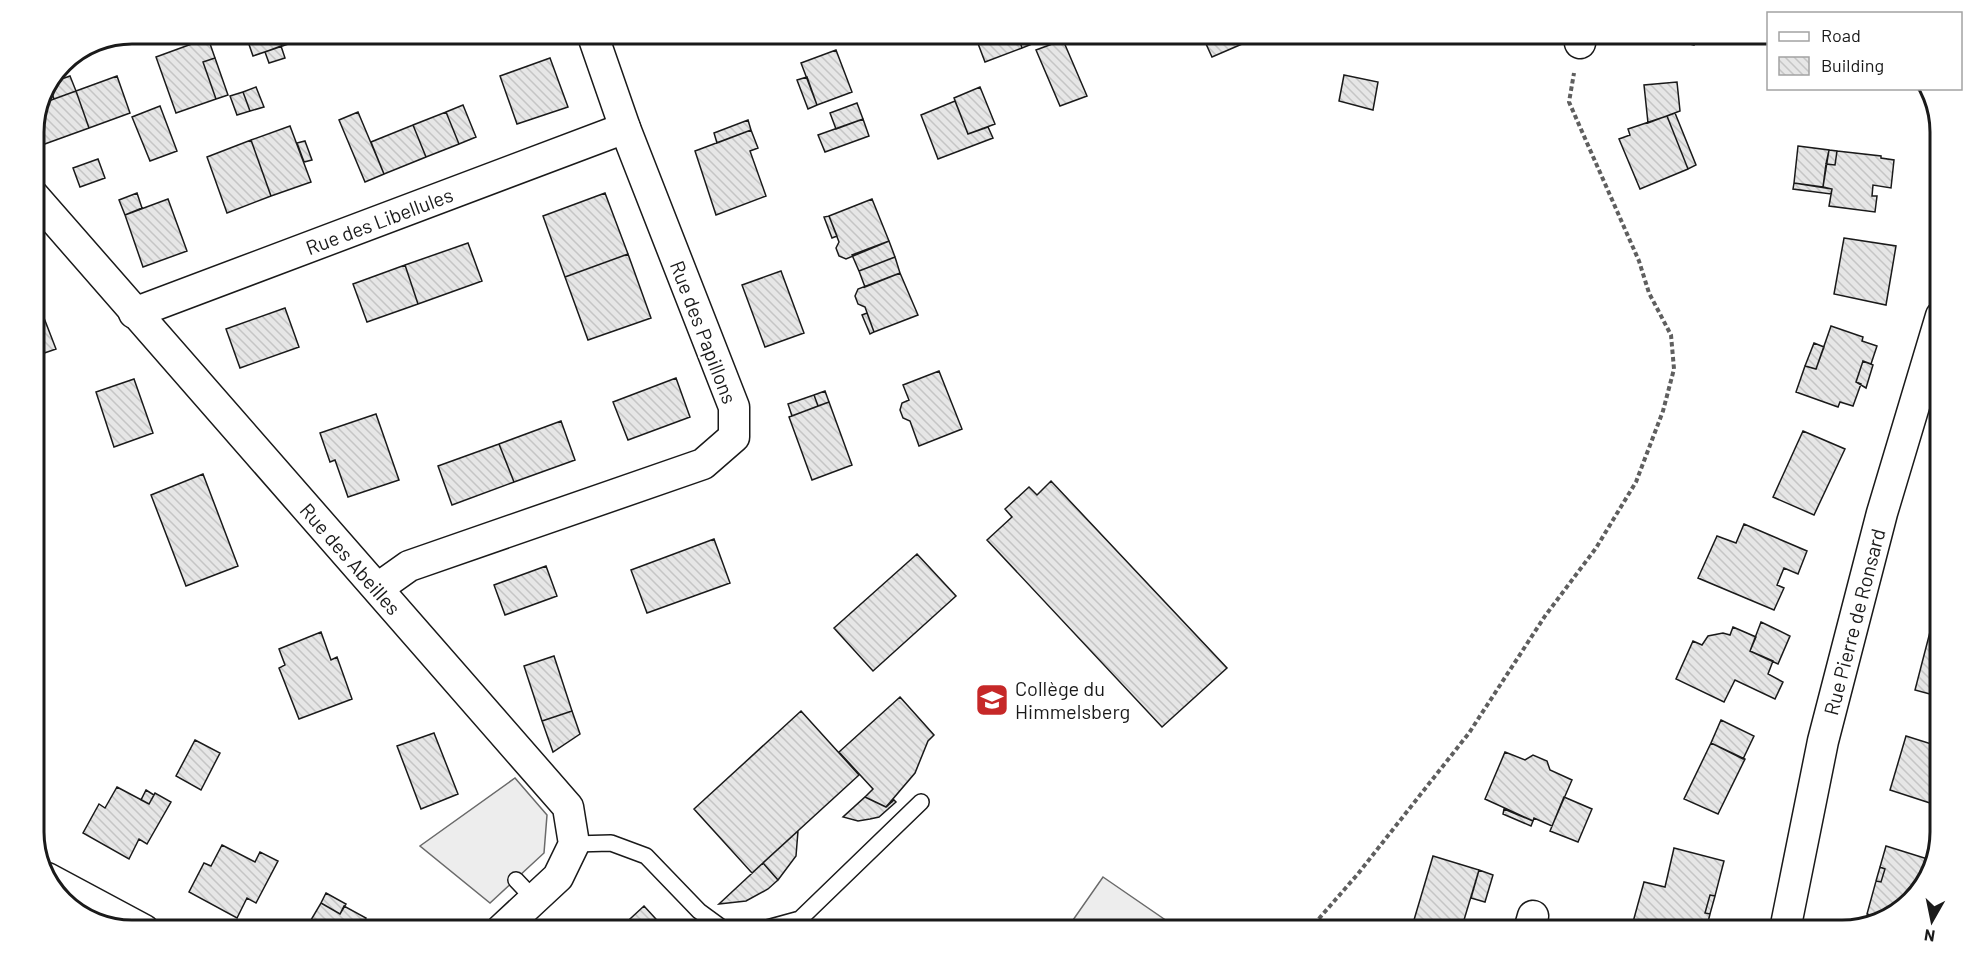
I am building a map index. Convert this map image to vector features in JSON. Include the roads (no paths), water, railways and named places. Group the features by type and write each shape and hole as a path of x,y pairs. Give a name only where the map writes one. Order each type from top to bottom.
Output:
{"street":[{"name":"Rue des Papillons","path":"378,588 408,566 703,464 734,437 734,406 625,128 595,43"},
{"name":"Rue des Libellules","path":"134,313 625,128"},
{"name":"Rue des Abeilles","path":"44,208 568,807 574,844"},
{"name":"Rue Pierre de Ronsard","path":"1787,920 1822,741 1882,513 1930,353"},
{"path":"507,920 525,889 558,877 574,844"},
{"path":"62,886 124,919"}],"lane":[{"path":"796,920 921,802"},
{"path":"574,844 611,843 646,856 699,911 712,920"}],"place":[{"name":"Collège du Himmelsberg","path":"992,700"}]}
